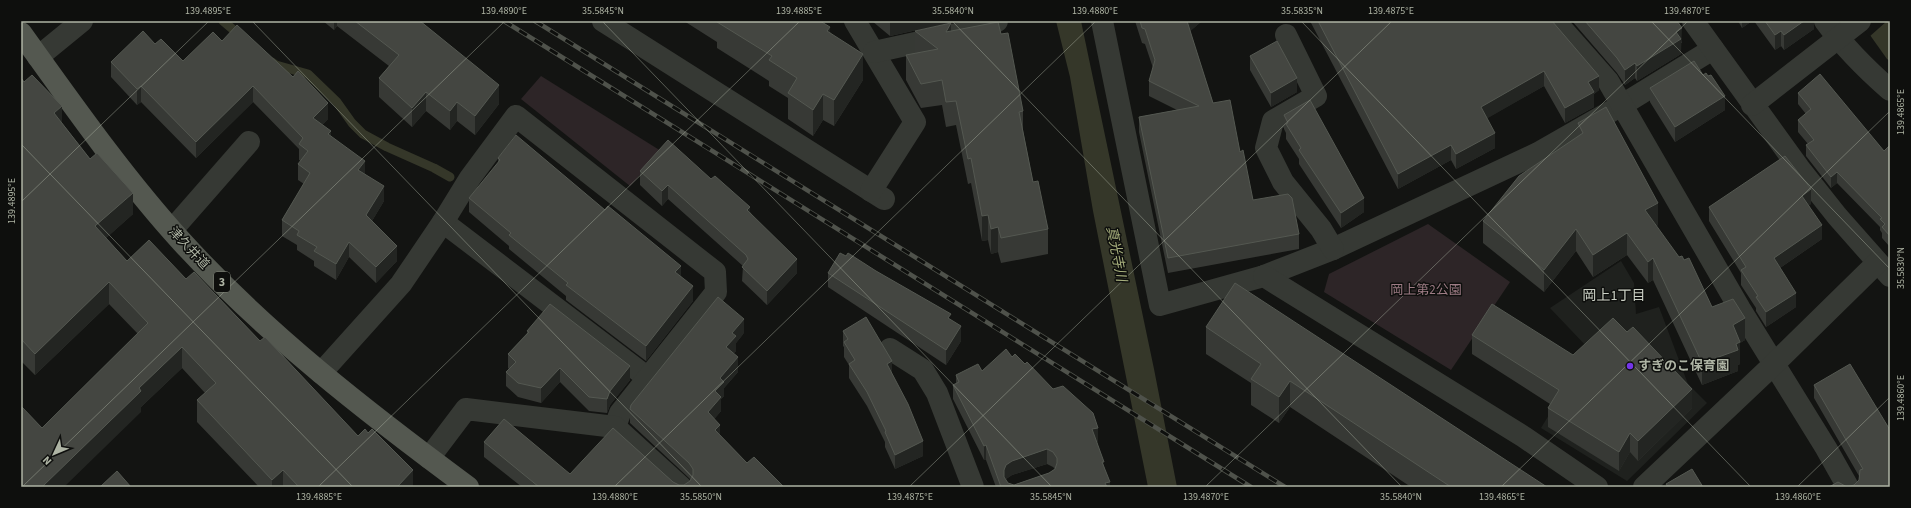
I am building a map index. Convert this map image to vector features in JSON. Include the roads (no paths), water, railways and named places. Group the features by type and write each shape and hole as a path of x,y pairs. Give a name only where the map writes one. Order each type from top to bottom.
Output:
{"main road":[{"name":"津久井道","path":"21,33 122,172 172,230 251,311 321,373 468,487"}],"street":[{"path":"38,57 82,21"},
{"path":"603,21 878,195 915,122 855,21"},
{"path":"874,52 984,28 997,21"},
{"path":"1102,21 1160,305 1264,276 1333,249 1538,153 1622,105 1713,49"},
{"path":"1555,21 1608,81 1710,259 1826,448 1848,487"},
{"path":"1644,487 1774,364 1883,269 1808,180 1752,105 1693,21"},
{"path":"1825,21 1849,30 1868,72 1890,90"},
{"path":"1752,105 1849,30"},
{"path":"1286,36 1316,96 1273,121 1266,148 1283,182 1321,229 1333,249"},
{"path":"321,373 401,284 443,222 470,178 516,116 715,272 716,292 620,413 615,427"},
{"path":"172,230 249,142"},
{"path":"443,222 648,378"},
{"path":"1264,276 1524,437 1597,487"},
{"path":"890,349 923,370 937,393 972,487"},
{"path":"429,458 466,409 615,427 681,487"}],"water":[{"name":"真光寺川","path":"1056,21 1081,21 1154,369 1177,487 1148,487 1093,211 1070,77"},
{"path":"1860,21 1890,21 1890,61 1887,59"}],"waterway":[{"path":"223,21 242,37"},
{"path":"272,62 276,65 308,74 337,102 352,123 363,134 450,177"}],"railway":[{"path":"504,21 1251,487"},
{"path":"535,21 1285,487"}],"place":[{"name":"すぎのこ保育園","path":"1630,366"}],"district":[{"name":"岡上1丁目","path":"1614,296"}],"park label":[{"name":"岡上第2公園","path":"1426,290"}]}
